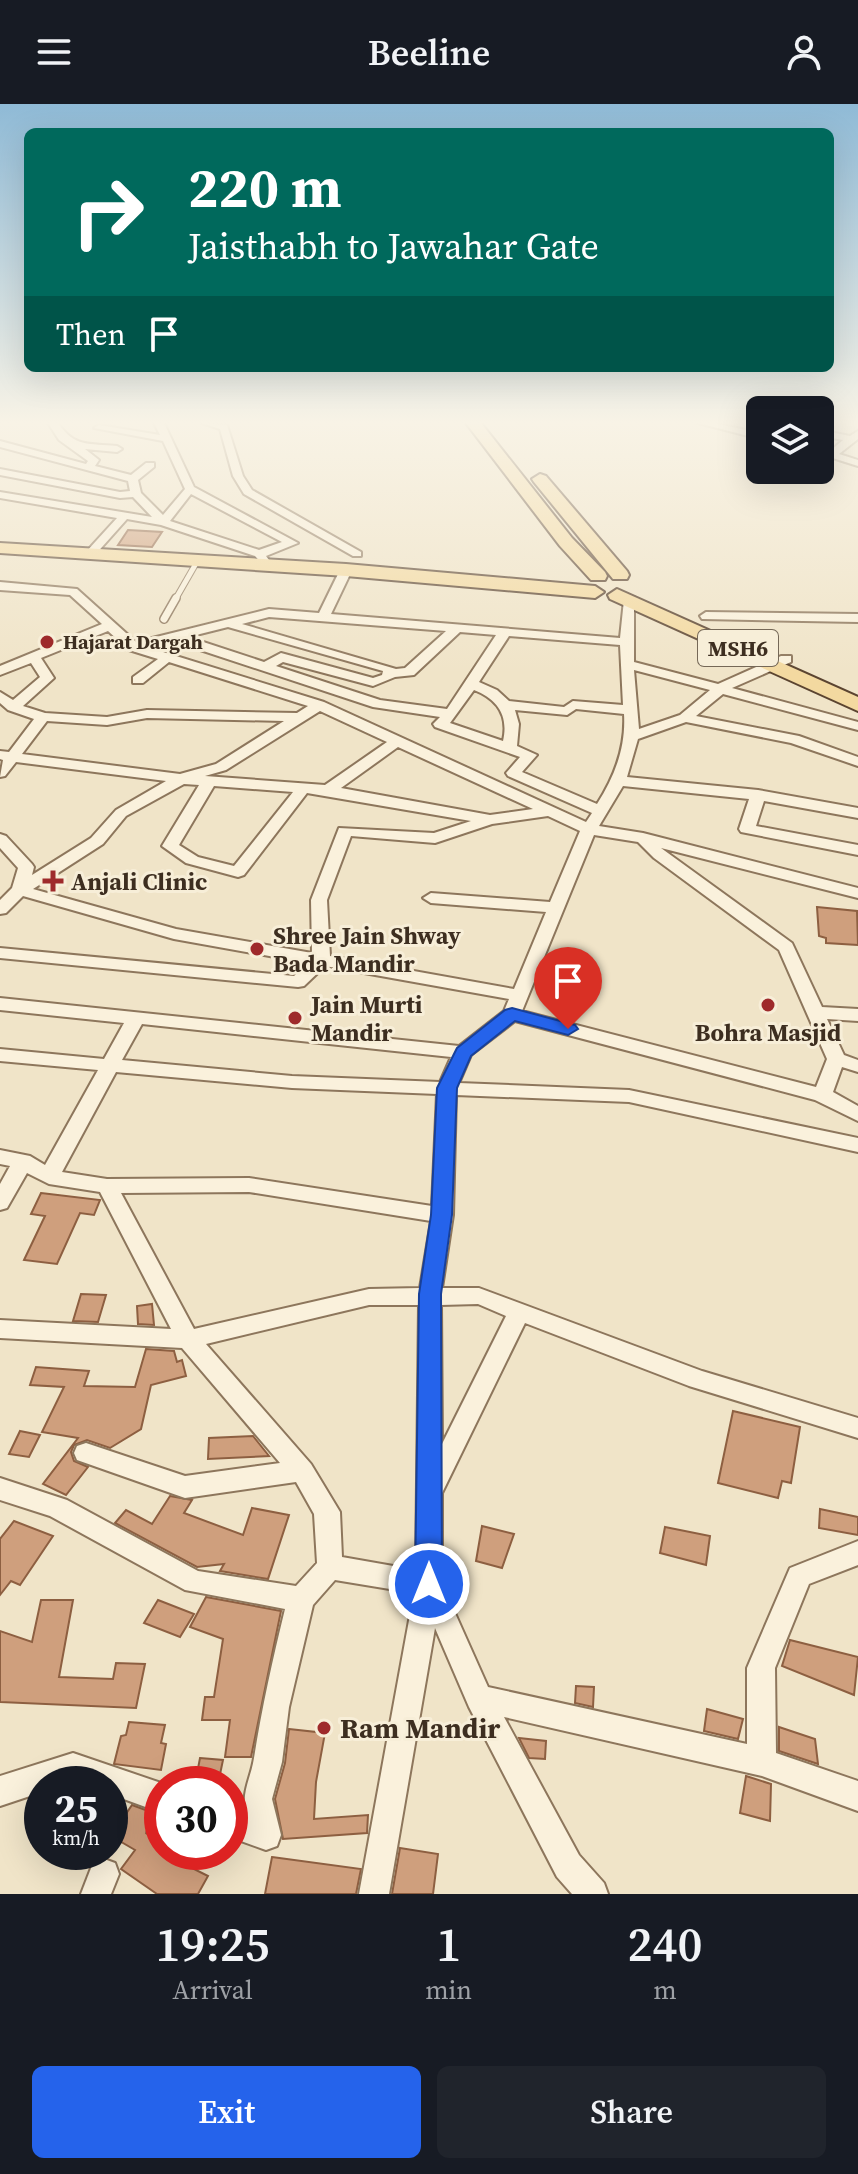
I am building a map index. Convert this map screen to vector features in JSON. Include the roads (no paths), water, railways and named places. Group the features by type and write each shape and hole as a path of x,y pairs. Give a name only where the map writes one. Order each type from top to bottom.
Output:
{"main road":[{"path":"538,507 595,582"},
{"name":"MSH6","path":"560,507 626,589 780,662 858,693"},
{"path":"0,548 198,560 262,559 346,570 497,583 595,582 626,589"},
{"name":"MSH6","path":"626,589 706,616 858,705"}],"street":[{"path":"68,507 163,522 262,559 292,543 223,507"},
{"path":"148,507 163,522"},
{"path":"163,522 176,507"},
{"path":"274,507 357,554"},
{"path":"90,554 124,516"},
{"path":"323,618 346,570"},
{"path":"0,586 73,592 134,647 319,705 589,829 643,838 858,893"},
{"path":"374,1894 429,1584 430,1294 442,1215 447,1088 463,1052 515,1005 589,829 619,781 632,736 626,589"},
{"path":"134,647 269,613 626,642"},
{"path":"706,616 858,618"},
{"path":"230,624 390,669 388,677 373,682 281,657 264,668"},
{"path":"0,671 111,625"},
{"path":"389,673 409,672 456,629"},
{"path":"505,632 451,714 440,724 530,755 513,773 601,811"},
{"path":"175,637 378,704 451,714"},
{"path":"13,707 47,678 34,657"},
{"path":"138,680 168,657"},
{"path":"632,736 685,718 723,687 780,662"},
{"path":"628,664 723,687 858,726"},
{"path":"471,684 492,690 508,705 567,711 573,705 631,710"},
{"path":"0,696 13,707 43,717 107,721 147,714 301,717"},
{"path":"0,909 20,890 97,841 121,813 181,779 221,767 319,705"},
{"path":"508,705 513,737 509,748"},
{"path":"0,773 7,756 43,717"},
{"path":"685,718 794,739 858,762"},
{"path":"328,790 396,742"},
{"path":"7,756 181,779 328,790 490,820"},
{"path":"209,781 170,846 192,860 238,872 302,790"},
{"path":"619,781 758,795 858,813"},
{"path":"758,795 747,829 858,850"},
{"path":"0,953 298,982 321,960 319,900 345,831 435,838 490,820 552,811"},
{"path":"643,838 660,855 786,947 836,1059 822,1095"},
{"path":"0,839 26,867 20,890"},
{"path":"20,890 174,934 321,960 515,1005 822,1095 858,1114"},
{"path":"431,898 557,908"},
{"path":"0,1004 463,1052"},
{"path":"815,1012 858,1015"},
{"path":"49,1177 136,1018"},
{"path":"0,1055 292,1082 629,1096 858,1145"},
{"path":"836,1059 858,1066"},
{"path":"0,1157 23,1161 49,1177 107,1186 249,1185 442,1215"},
{"path":"0,1203 23,1161"},
{"path":"107,1186 188,1339 302,1471 327,1512 330,1567 301,1599 275,1707 268,1762 257,1799 266,1835 248,1828"},
{"path":"0,1329 188,1339 369,1297 430,1294 479,1296 697,1379 858,1428"},
{"path":"429,1495 520,1311"},
{"path":"86,1453 185,1487 302,1471"},
{"path":"0,1489 58,1508 194,1582 301,1599"},
{"path":"762,1762 761,1668 799,1576 858,1553"},
{"path":"330,1567 429,1584"},
{"path":"429,1584 479,1698 568,1866 593,1894"},
{"path":"479,1698 762,1762 858,1796"},
{"path":"0,1791 73,1767 144,1792"}],"lane":[{"path":"164,619 198,560"}],"place":[{"name":"Hajarat Dargah","path":"47,642"},
{"name":"Anjali Clinic","path":"53,881"},
{"name":"Shree Jain Shway Bada Mandir","path":"257,949"},
{"name":"Bohra Masjid","path":"768,1005"},
{"name":"Jain Murti Mandir","path":"295,1018"},
{"name":"Ram Mandir","path":"324,1728"}]}
